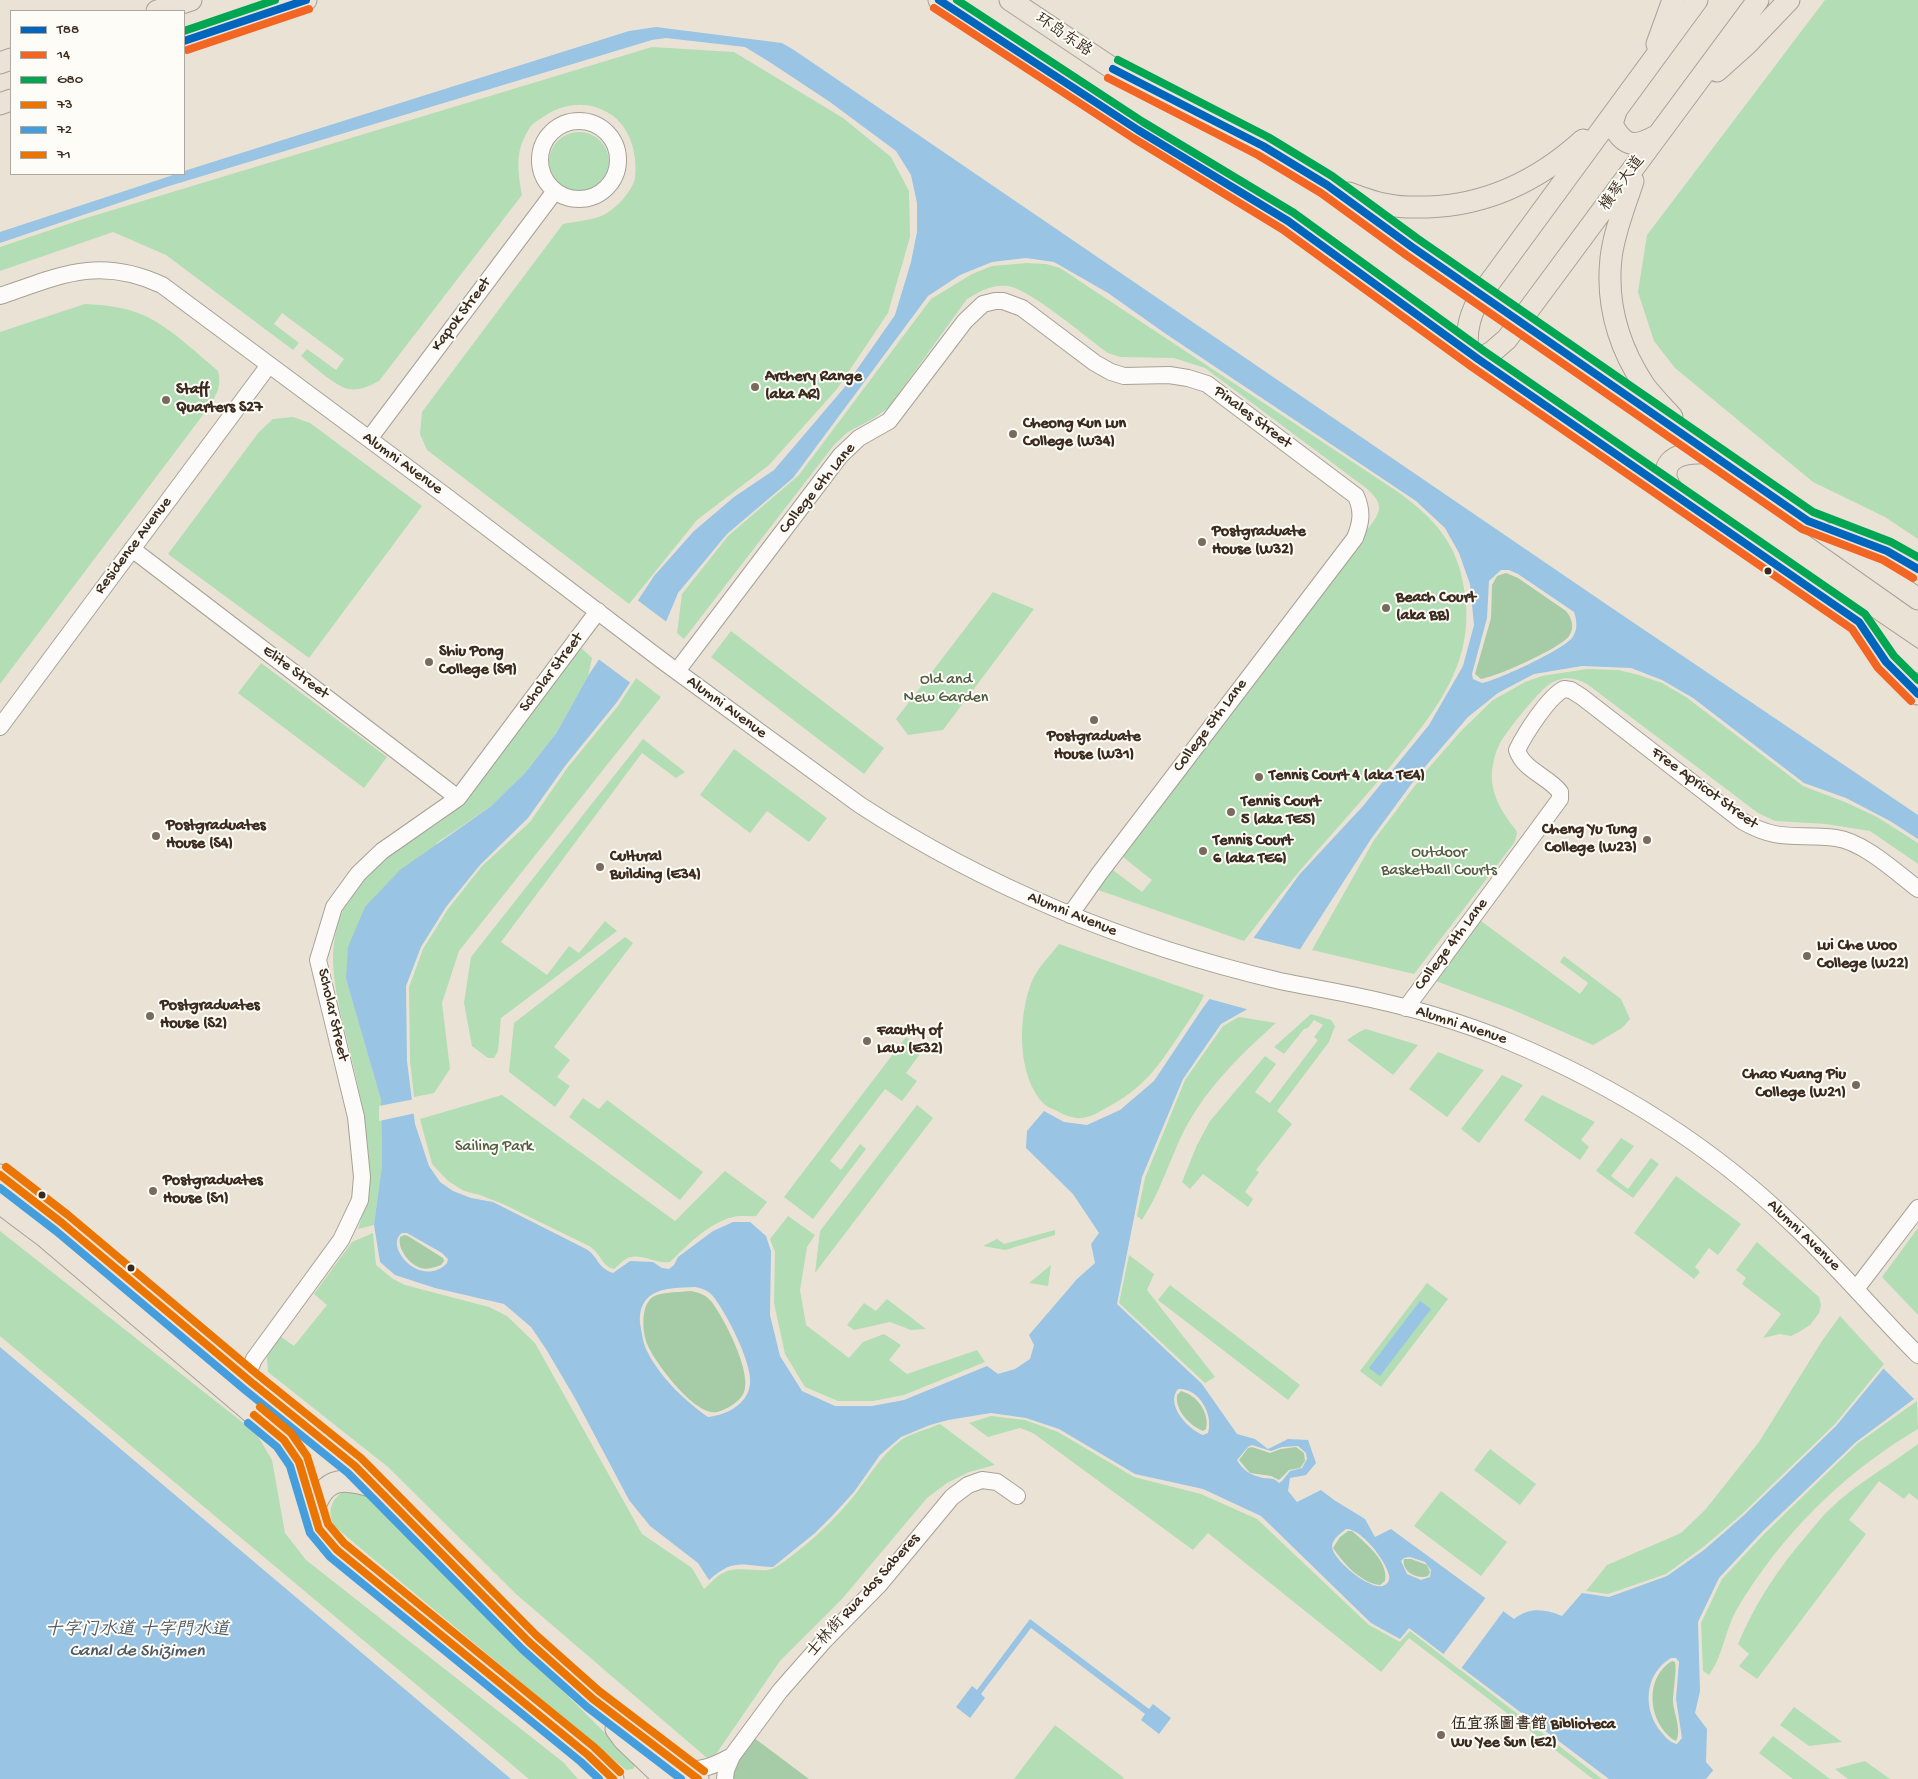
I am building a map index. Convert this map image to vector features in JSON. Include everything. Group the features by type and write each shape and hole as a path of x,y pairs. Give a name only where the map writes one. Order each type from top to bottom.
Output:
{"main road":[{"path":"160,10 191,0"},
{"path":"185,41 306,0"},
{"path":"939,0 1130,125 1288,221 1473,355 1918,662"},
{"name":"环岛东路","path":"1010,0 1121,74 1249,138 1327,185 1412,247 1482,293 1918,599"},
{"path":"1653,60 1664,22 1673,0"},
{"path":"1473,355 1466,336 1473,309 1482,293 1697,0"},
{"name":"横琴大道","path":"1473,355 1492,352 1507,339 1758,0"},
{"path":"1682,104 1746,45 1789,0"},
{"path":"1327,185 1392,206 1446,206 1476,202 1536,176 1570,152 1616,111"},
{"path":"1616,111 1612,124 1617,134 1624,141 1635,145 1644,143 1658,135"},
{"path":"1641,159 1619,221 1611,257 1611,308 1618,333 1644,386 1693,441"},
{"path":"1678,497 1668,483 1666,475 1668,466 1683,454 1695,452 1711,453"},
{"path":"1808,521 1888,551 1918,569"},
{"path":"1859,622 1886,662 1918,694"},
{"path":"0,1175 62,1223 251,1382 355,1466 528,1642 682,1775"},
{"path":"0,1203 44,1236 284,1440 299,1462 319,1529 337,1550 618,1779"},
{"path":"313,1513 317,1499 335,1483 351,1480 377,1488"},
{"path":"588,1755 613,1779"}],"street":[{"path":"587,122 598,126 607,133 616,148 618,165 608,186 599,194 588,198 571,198 555,191 547,183 542,173 540,162 541,150 550,135 564,124 587,122"},
{"name":"Kapok Street","path":"369,440 555,191"},
{"name":"Alumni Avenue","path":"0,296 71,273 90,270 126,272 162,285 670,667 887,823 999,884 1070,915 1167,950 1281,981 1353,995 1452,1021 1507,1041 1574,1072 1635,1105 1694,1144 1743,1180 1790,1222 1918,1355"},
{"name":"College 6th Lane","path":"670,667 840,456 859,438 889,421 896,414 974,311 984,304 994,301 1003,301 1022,308"},
{"name":"Pinales Street","path":"1022,308 1095,363 1111,372 1124,376 1169,375 1207,384 1356,496 1361,516 1355,538"},
{"name":"Residence Avenue","path":"0,726 269,365"},
{"name":"College 5th Lane","path":"1070,915 1099,874 1355,538"},
{"name":"Elite Street","path":"132,549 458,798"},
{"name":"Scholar Street","path":"264,1344 342,1240 360,1200 362,1177 356,1117 318,960 334,908 358,874 382,851 458,798 600,613"},
{"name":"College 4th Lane","path":"1406,1008 1560,798 1560,792 1556,786 1522,762 1516,750 1524,736 1558,692 1564,689 1571,690 1582,697"},
{"name":"Free Apricot Street","path":"1582,697 1742,821 1758,830 1786,837 1837,838 1865,850 1918,889"},
{"path":"1856,1289 1918,1208"},
{"path":"223,1358 235,1362 247,1360 253,1350 264,1344"},
{"path":"251,1382 249,1371 264,1344"},
{"name":"士林街 Rua dos Saberes","path":"732,1756 796,1671 878,1585 939,1512 960,1490 975,1482 990,1480 1004,1486 1018,1496"},
{"path":"682,1775 692,1770 702,1770 732,1756"},
{"path":"725,1779 726,1770 732,1756"}],"green space":[{"path":"1825,0 1918,0 1918,539 1885,517 1813,482 1675,368 1654,341 1638,292 1647,235"},
{"path":"652,47 734,52 843,118 891,157 909,191 910,237 888,313 837,389 769,465 697,520 629,604 427,450 420,434 422,412 563,224 605,214 622,200 632,187 636,169 631,142 617,119 601,109 583,105 565,106 548,114 532,125 519,152 518,164 522,195 379,381 361,389 349,389 338,384 301,356 307,349 336,370 344,359 282,313 274,324 299,343 293,350 166,255 113,232 0,271 0,247 83,219"},
{"path":"573,132 585,132 601,140 607,150 609,162 607,174 601,184 585,192 573,192 557,184 549,168 549,156 557,140"},
{"path":"1027,263 1046,264 1060,268 1398,492 1423,512 1442,533 1450,545 1461,572 1466,614 1464,639 1459,662 1438,704 1409,744 1302,868 1244,941 1098,890 1113,870 1142,892 1152,880 1123,857 1373,522 1379,508 1377,500 1366,488 1205,368 1174,358 1120,357 1108,353 1043,304 1017,289 1001,286 981,291 967,299 888,408 848,432 834,445 684,639 677,633 682,594 728,536 799,475 931,299 972,274 992,266"},
{"path":"85,304 122,308 136,312 162,325 218,371 219,385 209,407 0,684 0,332"},
{"path":"293,417 310,423 422,506 309,658 168,554 259,432 273,419"},
{"path":"1506,573 1518,578 1566,611 1571,620 1572,630 1564,641 1554,648 1500,673 1481,679 1475,674 1491,618 1492,585 1497,576"},
{"name":"Old and New Garden","path":"993,592 1034,609 943,730 908,735 896,719"},
{"path":"731,631 884,748 864,774 711,657"},
{"path":"579,646 592,658 588,676 557,732 525,773 490,807 438,842 346,979 381,1100 382,1165 374,1225 358,1229 368,1188 368,1146 361,1098 340,1012 334,974 334,941 341,915 353,891 379,864 440,822 468,799"},
{"path":"261,663 387,757 364,788 238,693"},
{"name":"Outdoor Basketball Courts","path":"1587,669 1618,670 1639,675 1662,683 1686,697 1803,786 1877,817 1918,843 1918,864 1870,831 1826,824 1775,821 1758,813 1587,684 1565,678 1551,683 1539,693 1508,731 1495,754 1492,771 1493,787 1502,810 1516,830 1517,834 1514,843 1414,974 1312,950 1374,840 1426,771 1462,730 1493,700 1525,682 1542,676"},
{"path":"636,678 661,697 459,951 442,1003 450,1069 434,1093 414,1097 410,1061 409,987 423,949 448,909 482,866 530,822 568,767 618,706"},
{"path":"643,739 685,772 676,778 642,753 501,942 547,975 569,946 579,953 605,921 617,931 501,1018 498,1051 494,1058 488,1058 472,1046 464,1003 471,957"},
{"path":"734,749 827,818 809,842 767,811 750,833 700,795"},
{"path":"1479,914 1484,917 1481,921 1580,994 1588,983 1560,962 1564,956 1621,999 1630,1019 1622,1028 1593,1045 1511,1009 1433,980"},
{"path":"625,937 633,943 554,1047 570,1060 557,1077 570,1086 555,1107 509,1072 514,1023"},
{"path":"1059,944 1204,995 1172,1046 1149,1076 1130,1093 1089,1117 1076,1118 1044,1104 1028,1078 1024,1062 1022,1027 1027,995 1037,971"},
{"path":"1311,1014 1331,1020 1335,1026 1329,1042 1277,1111 1292,1124 1256,1170 1259,1172 1245,1192 1253,1199 1248,1207 1203,1174 1190,1189 1182,1182 1197,1145 1210,1121 1265,1056 1276,1064 1255,1092 1270,1103 1318,1040 1314,1037 1323,1025 1314,1020 1308,1028 1304,1029 1284,1054 1274,1047"},
{"path":"1239,1017 1276,1023 1235,1061 1200,1104 1181,1137 1158,1190 1142,1220 1137,1216 1145,1178 1185,1080 1223,1026"},
{"path":"1366,1029 1418,1045 1393,1075 1347,1040"},
{"path":"906,1037 923,1050 906,1073 917,1081 902,1101 885,1089 830,1161 841,1170 860,1144 866,1149 813,1219 784,1197"},
{"path":"1438,1052 1484,1070 1447,1117 1409,1089"},
{"path":"1502,1075 1523,1085 1479,1143 1461,1129"},
{"name":"Sailing Park","path":"502,1095 675,1221 725,1171 767,1202 756,1216 736,1216 715,1224 699,1235 670,1262 660,1262 635,1256 626,1259 614,1269 606,1265 589,1246 503,1204 464,1191 448,1181 432,1164 420,1119"},
{"path":"1542,1095 1595,1122 1581,1140 1589,1147 1580,1160 1524,1120"},
{"path":"583,1098 599,1109 607,1100 703,1172 680,1200 569,1117"},
{"path":"917,1105 933,1118 815,1273 820,1231"},
{"path":"1621,1138 1634,1146 1611,1176 1628,1189 1651,1158 1659,1164 1633,1198 1596,1171"},
{"path":"1676,1176 1741,1224 1718,1255 1709,1248 1695,1267 1700,1272 1694,1279 1634,1233"},
{"path":"788,1216 815,1235 807,1247 800,1290 806,1325 849,1358 863,1342 884,1334 901,1345 889,1360 907,1374 977,1350 985,1362 904,1395 873,1401 838,1401 805,1387 785,1354 774,1303 775,1252 770,1239"},
{"path":"1918,1228 1918,1315 1882,1277"},
{"path":"1055,1230 1055,1235 1005,1250 983,1246 997,1239 1004,1244"},
{"path":"0,1231 256,1433 272,1460 285,1533 306,1560 563,1762 578,1779 529,1779 0,1336"},
{"path":"373,1233 376,1265 393,1279 405,1285 489,1307 507,1316 535,1343 642,1534 692,1568 704,1589 722,1573 738,1569 771,1569 787,1560 830,1522 849,1502 888,1452 901,1440 910,1435 940,1424 995,1465 969,1472 947,1483 927,1498 842,1599 780,1661 716,1754 707,1758 516,1594 388,1467 268,1372 267,1356 280,1336 294,1346 327,1305 314,1294 352,1242"},
{"path":"404,1235 443,1258 444,1261 441,1265 424,1269 413,1264 405,1256 400,1246 400,1237"},
{"path":"1757,1242 1819,1297 1821,1305 1819,1313 1810,1325 1791,1336 1780,1334 1763,1338 1781,1314 1742,1284 1746,1278 1736,1270"},
{"path":"1129,1255 1154,1274 1147,1290 1215,1377 1205,1383 1119,1303"},
{"path":"1051,1265 1048,1286 1029,1283"},
{"path":"1427,1283 1448,1299 1381,1387 1360,1371"},
{"path":"1170,1285 1300,1385 1288,1400 1158,1300"},
{"path":"691,1291 707,1297 711,1301 729,1332 741,1359 744,1372 744,1392 740,1399 733,1405 717,1412 708,1411 698,1406 678,1388 659,1365 645,1338 644,1313 651,1299 661,1294"},
{"path":"887,1299 926,1329 911,1330 890,1322 854,1330 847,1325 864,1303 876,1311"},
{"path":"1840,1316 1884,1364 1835,1424 1741,1515 1702,1548 1666,1574 1608,1594 1586,1591 1607,1565 1681,1533 1705,1510 1759,1442 1822,1341"},
{"path":"1181,1391 1192,1396 1204,1411 1207,1423 1206,1429 1203,1431 1188,1421 1178,1406 1177,1395"},
{"path":"1917,1401 1918,1429 1890,1447 1839,1486 1794,1531 1737,1609 1714,1668 1709,1675 1703,1671 1701,1623 1722,1579 1764,1534 1858,1443"},
{"path":"991,1416 1025,1420 1058,1432 1134,1477 1201,1494 1257,1519 1369,1625 1400,1642 1410,1631 1602,1779 1593,1779 1409,1638 1381,1672 1208,1533 1193,1550 1033,1433 1020,1428 988,1437 969,1423"},
{"path":"1918,1444 1918,1500 1909,1493 1904,1499 1879,1481 1849,1520 1866,1534 1757,1679 1739,1666 1749,1654 1738,1644 1752,1614 1768,1587 1796,1548 1823,1516 1839,1501 1861,1483"},
{"path":"1252,1447 1270,1453 1296,1447 1304,1453 1305,1461 1300,1468 1289,1470 1279,1480 1271,1476 1250,1473 1239,1460 1248,1448"},
{"path":"1490,1449 1536,1484 1520,1505 1474,1470"},
{"path":"346,1490 366,1494 633,1761 635,1766 633,1769 626,1770 334,1526 331,1515 332,1505 337,1497"},
{"path":"1441,1491 1507,1542 1481,1576 1414,1526"},
{"path":"1348,1531 1352,1531 1380,1560 1385,1574 1385,1581 1380,1585 1359,1576 1347,1566 1333,1548 1340,1537"},
{"path":"1404,1559 1411,1559 1427,1565 1430,1572 1428,1576 1419,1577 1411,1574 1405,1567"},
{"path":"1672,1661 1675,1662 1673,1702 1678,1727 1676,1741 1664,1731 1659,1723 1653,1704 1654,1684 1664,1667"},
{"path":"1794,1707 1842,1742 1809,1746 1780,1725"},
{"path":"1055,1725 1124,1778 1014,1779"},
{"path":"1773,1736 1830,1779 1793,1779 1759,1753"},
{"path":"753,1737 809,1779 733,1779 726,1773"},
{"path":"1865,1761 1890,1779 1848,1779 1835,1769"}],"water":[{"path":"656,27 782,43 1918,815 1918,839 1890,821 1846,798 1804,783 1693,698 1662,680 1631,668 1582,666 1534,674 1498,693 1468,717 1418,775 1371,839 1295,957 1260,1002 1221,1024 1183,1079 1142,1177 1117,1304 1202,1384 1237,1434 1255,1439 1268,1449 1288,1439 1308,1440 1316,1463 1306,1475 1290,1478 1288,1491 1297,1502 1321,1490 1365,1519 1375,1537 1391,1529 1514,1619 1526,1612 1537,1610 1562,1616 1582,1593 1609,1597 1667,1576 1704,1550 1743,1516 1836,1426 1893,1357 1918,1396 1856,1442 1762,1532 1719,1578 1698,1622 1700,1691 1695,1713 1707,1729 1706,1762 1721,1779 1609,1779 1409,1628 1400,1639 1371,1623 1261,1516 1203,1489 1135,1474 1059,1429 1026,1418 991,1413 948,1420 901,1437 880,1455 854,1492 833,1515 815,1533 773,1567 739,1564 726,1568 709,1580 698,1563 650,1526 629,1500 576,1400 531,1327 504,1304 435,1288 395,1275 380,1262 374,1225 382,1165 381,1100 346,979 348,947 365,907 400,870 490,807 525,773 557,732 588,676 654,576 694,531 734,497 774,470 844,388 895,315 911,262 917,232 917,203 911,175 896,151 830,102 768,61 745,47 666,38 652,40 166,187 0,243 0,232 173,175 185,175 185,171 629,31","holes":["1026,258 1054,262 1108,293 1166,334 1416,501 1445,528 1459,553 1470,584 1474,625 1463,666 1429,725 1363,806 1299,875 1200,1012 1154,1081 1120,1110 1087,1125 1064,1122 1044,1111 1027,1131 1026,1148 1073,1194 1099,1233 1091,1244 1095,1263 1077,1279 1029,1335 1034,1345 1030,1359 1015,1369 998,1374 987,1366 904,1400 872,1406 835,1406 802,1391 780,1356 770,1315 771,1251 766,1236 750,1222 733,1222 713,1231 678,1257 674,1265 669,1269 662,1268 653,1262 630,1261 613,1273 604,1268 586,1249 493,1202 471,1198 453,1191 440,1182 429,1166 415,1124 407,1061 406,986 421,947 446,907 480,865 528,818 565,766 617,702 658,641 678,593 727,534 793,478 928,296 960,275 992,262","1501,570 1509,570 1518,574 1574,612 1576,629 1572,638 1544,657 1515,671 1482,683 1473,679 1472,674 1487,618 1489,581","402,1233 407,1233 442,1253 448,1259 447,1263 437,1270 426,1272 416,1269 401,1255 397,1247 397,1239","695,1287 712,1295 724,1312 743,1351 750,1375 748,1391 741,1403 722,1414 708,1417 674,1388 653,1362 646,1350 640,1323 642,1307 653,1294 673,1288","1178,1389 1192,1392 1198,1397 1203,1403 1209,1418 1208,1433 1203,1435 1185,1422 1176,1409 1175,1395","1252,1445 1271,1451 1282,1447 1298,1446 1306,1453 1307,1459 1302,1468 1290,1471 1279,1483 1273,1479 1251,1474 1242,1467 1237,1460","1346,1529 1359,1534 1378,1554 1389,1575 1385,1585 1379,1586 1363,1580 1346,1567 1334,1553 1332,1544","1410,1557 1425,1562 1431,1570 1430,1577 1421,1580 1407,1574 1401,1561 1404,1558","1671,1658 1676,1658 1679,1662 1676,1699 1682,1738 1677,1744 1664,1735 1651,1714 1649,1693 1655,1673"]},
{"path":"1420,1301 1431,1309 1380,1376 1369,1368"},
{"name":"十字门水道 十字門水道 Canal de Shizimen","path":"0,1347 511,1779 0,1779"},
{"path":"1030,1619 1149,1709 1153,1704 1171,1718 1159,1734 1141,1720 1145,1714 1031,1628 981,1694 985,1698 970,1718 956,1707 972,1686 977,1690"}],"pier":[{"path":"636,599 668,623 660,642 632,684 597,658"},
{"path":"1250,937 1303,950 1261,1003 1250,1010 1206,998 1228,965"},
{"path":"415,1099 416,1113 379,1121 379,1106"},
{"path":"1918,1322 1918,1400 1916,1401 1882,1367"},
{"path":"1487,1596 1505,1609 1460,1670 1442,1656"},
{"path":"1715,1768 1723,1779 1706,1779"}],"transit line":[{"name":"G80","path":"185,31 275,0"},
{"name":"T88","path":"185,41 306,0"},
{"name":"T88","path":"939,0 1138,130 1288,221 1478,359 1859,622 1886,662 1918,694"},
{"name":"G80","path":"957,0 1143,122 1294,213 1484,351 1865,614 1894,656 1918,680"},
{"name":"14","path":"934,8 1133,138 1282,229 1472,367 1852,629 1878,668 1911,701"},
{"name":"14","path":"187,50 309,9"},
{"name":"G80","path":"1118,60 1268,137 1332,176 1418,239 1813,512 1891,542 1918,557"},
{"name":"T88","path":"1113,69 1263,146 1327,185 1412,247 1808,521 1887,551 1918,569"},
{"name":"14","path":"1108,78 1258,155 1321,193 1406,255 1802,529 1883,560 1913,578"},
{"name":"71","path":"6,1167 68,1215 257,1374 361,1458 536,1635 599,1691 704,1771"},
{"name":"73","path":"0,1175 62,1223 251,1382 355,1466 529,1642 593,1699 698,1779"},
{"name":"72","path":"0,1188 56,1231 245,1390 348,1473 522,1649 587,1707 681,1779"},
{"name":"71","path":"260,1407 291,1433 307,1456 328,1524 344,1543 594,1747 620,1772"},
{"name":"73","path":"254,1415 284,1440 299,1462 319,1529 337,1550 588,1755 613,1779"},
{"name":"72","path":"248,1423 277,1447 290,1466 310,1533 330,1557 581,1762 599,1779"}],"place":[{"name":"Archery Range (aka AR)","path":"755,387"},
{"name":"Staff Quarters S27","path":"166,400"},
{"name":"Cheong Kun Lun College (W34)","path":"1013,434"},
{"name":"Postgraduate House (W32)","path":"1202,542"},
{"name":"Beach Court (aka BB)","path":"1386,608"},
{"name":"Shiu Pong College (S9)","path":"429,662"},
{"name":"Postgraduate House (W31)","path":"1094,720"},
{"name":"Tennis Court 4 (aka TE4)","path":"1259,777"},
{"name":"Tennis Court 5 (aka TE5)","path":"1231,812"},
{"name":"Postgraduates House (S4)","path":"156,836"},
{"name":"Cheng Yu Tung College (W23)","path":"1647,840"},
{"name":"Tennis Court 6 (aka TE6)","path":"1203,851"},
{"name":"Cultural Building (E34)","path":"600,867"},
{"name":"Lui Che Woo College (W22)","path":"1807,956"},
{"name":"Postgraduates House (S2)","path":"150,1016"},
{"name":"Faculty of Law (E32)","path":"867,1041"},
{"name":"Chao Kuang Piu College (W21)","path":"1856,1085"},
{"name":"Postgraduates House (S1)","path":"153,1191"},
{"name":"伍宜孫圖書館 Biblioteca Wu Yee Sun (E2)","path":"1441,1735"}]}
